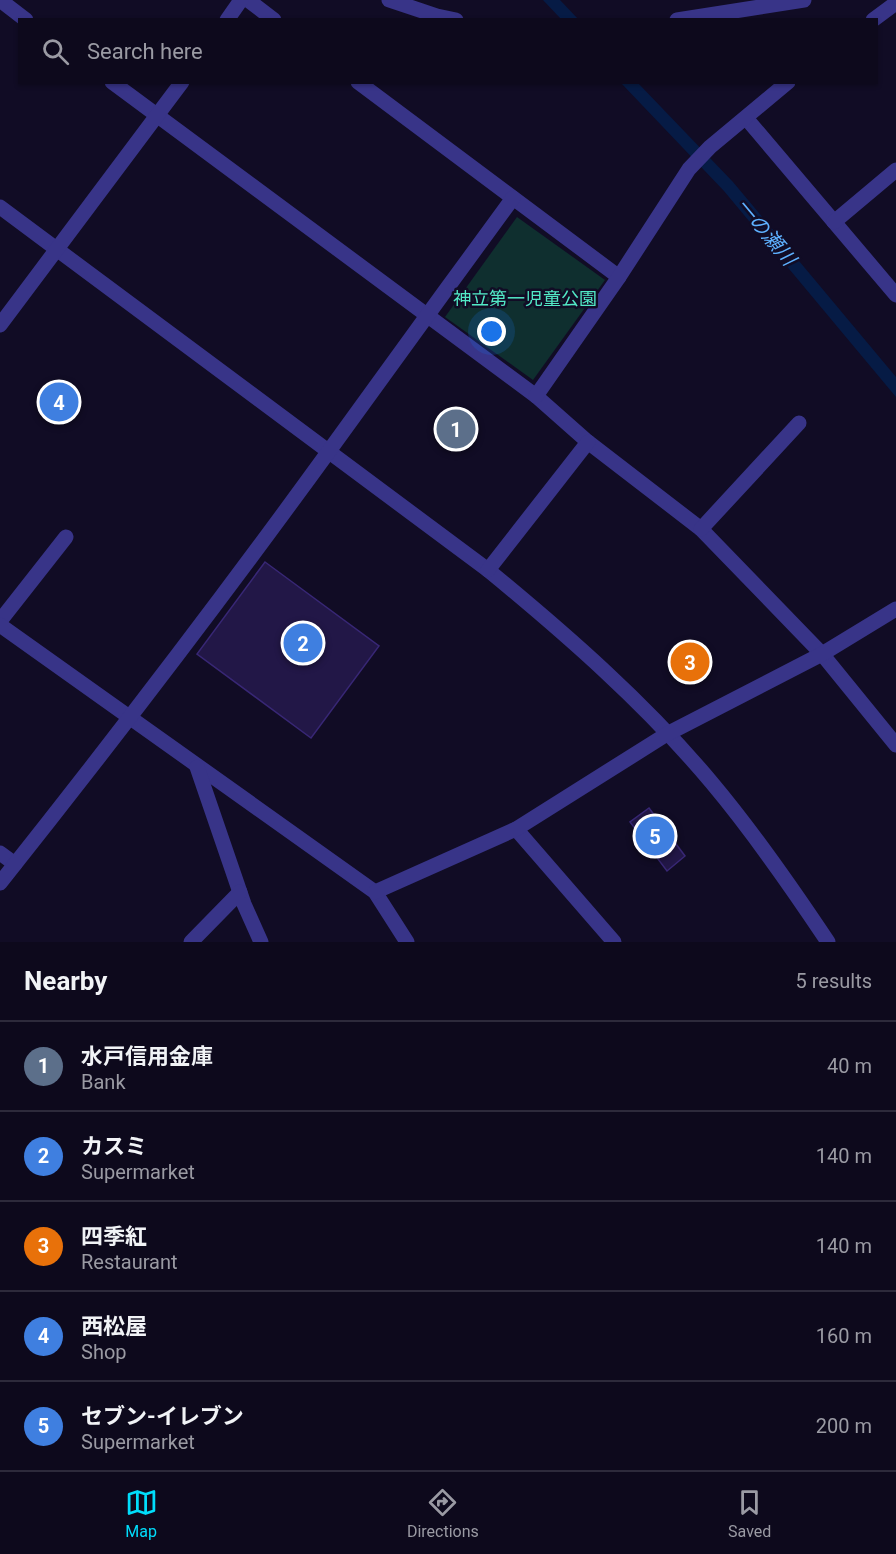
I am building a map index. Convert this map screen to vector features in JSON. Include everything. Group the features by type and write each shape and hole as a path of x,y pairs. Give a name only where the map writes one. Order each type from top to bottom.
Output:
{"street":[{"path":"0,0 23,18"},
{"path":"228,18 241,0"},
{"path":"248,0 271,18"},
{"path":"389,0 449,18"},
{"path":"690,18 804,0"},
{"path":"876,18 896,3"},
{"path":"115,84 536,396 588,442 701,529 822,654 896,745"},
{"path":"0,325 181,84"},
{"path":"361,84 619,277"},
{"path":"536,396 619,277 692,166 708,149 786,84"},
{"path":"746,118 896,295"},
{"path":"834,222 896,170"},
{"path":"0,883 329,452 425,316 513,198"},
{"path":"0,207 488,570 557,627 613,678 713,784 828,942"},
{"path":"701,529 799,423"},
{"path":"488,570 588,442"},
{"path":"66,537 0,623 128,718 375,892 406,942"},
{"path":"375,892 516,828 668,734 822,654 896,609"},
{"path":"197,767 240,892 261,942"},
{"path":"516,828 614,942"},
{"path":"0,854 15,864"},
{"path":"191,942 240,892"}],"green space":[{"name":"神立第一児童公園","path":"517,217 605,280 533,380 445,317"}],"water":[{"path":"543,0 560,0 577,18 560,18"},
{"name":"一の瀬川","path":"622,84 639,84 733,182 896,377 896,397 724,191"}],"building":[{"path":"265,562 379,646 311,738 197,654"},
{"path":"649,808 685,856 667,871 630,822"}],"place":[{"name":"西松屋","path":"59,402"},
{"name":"水戸信用金庫","path":"456,429"},
{"name":"カスミ","path":"303,643"},
{"name":"四季紅","path":"690,662"},
{"name":"セブン-イレブン","path":"655,836"}]}
